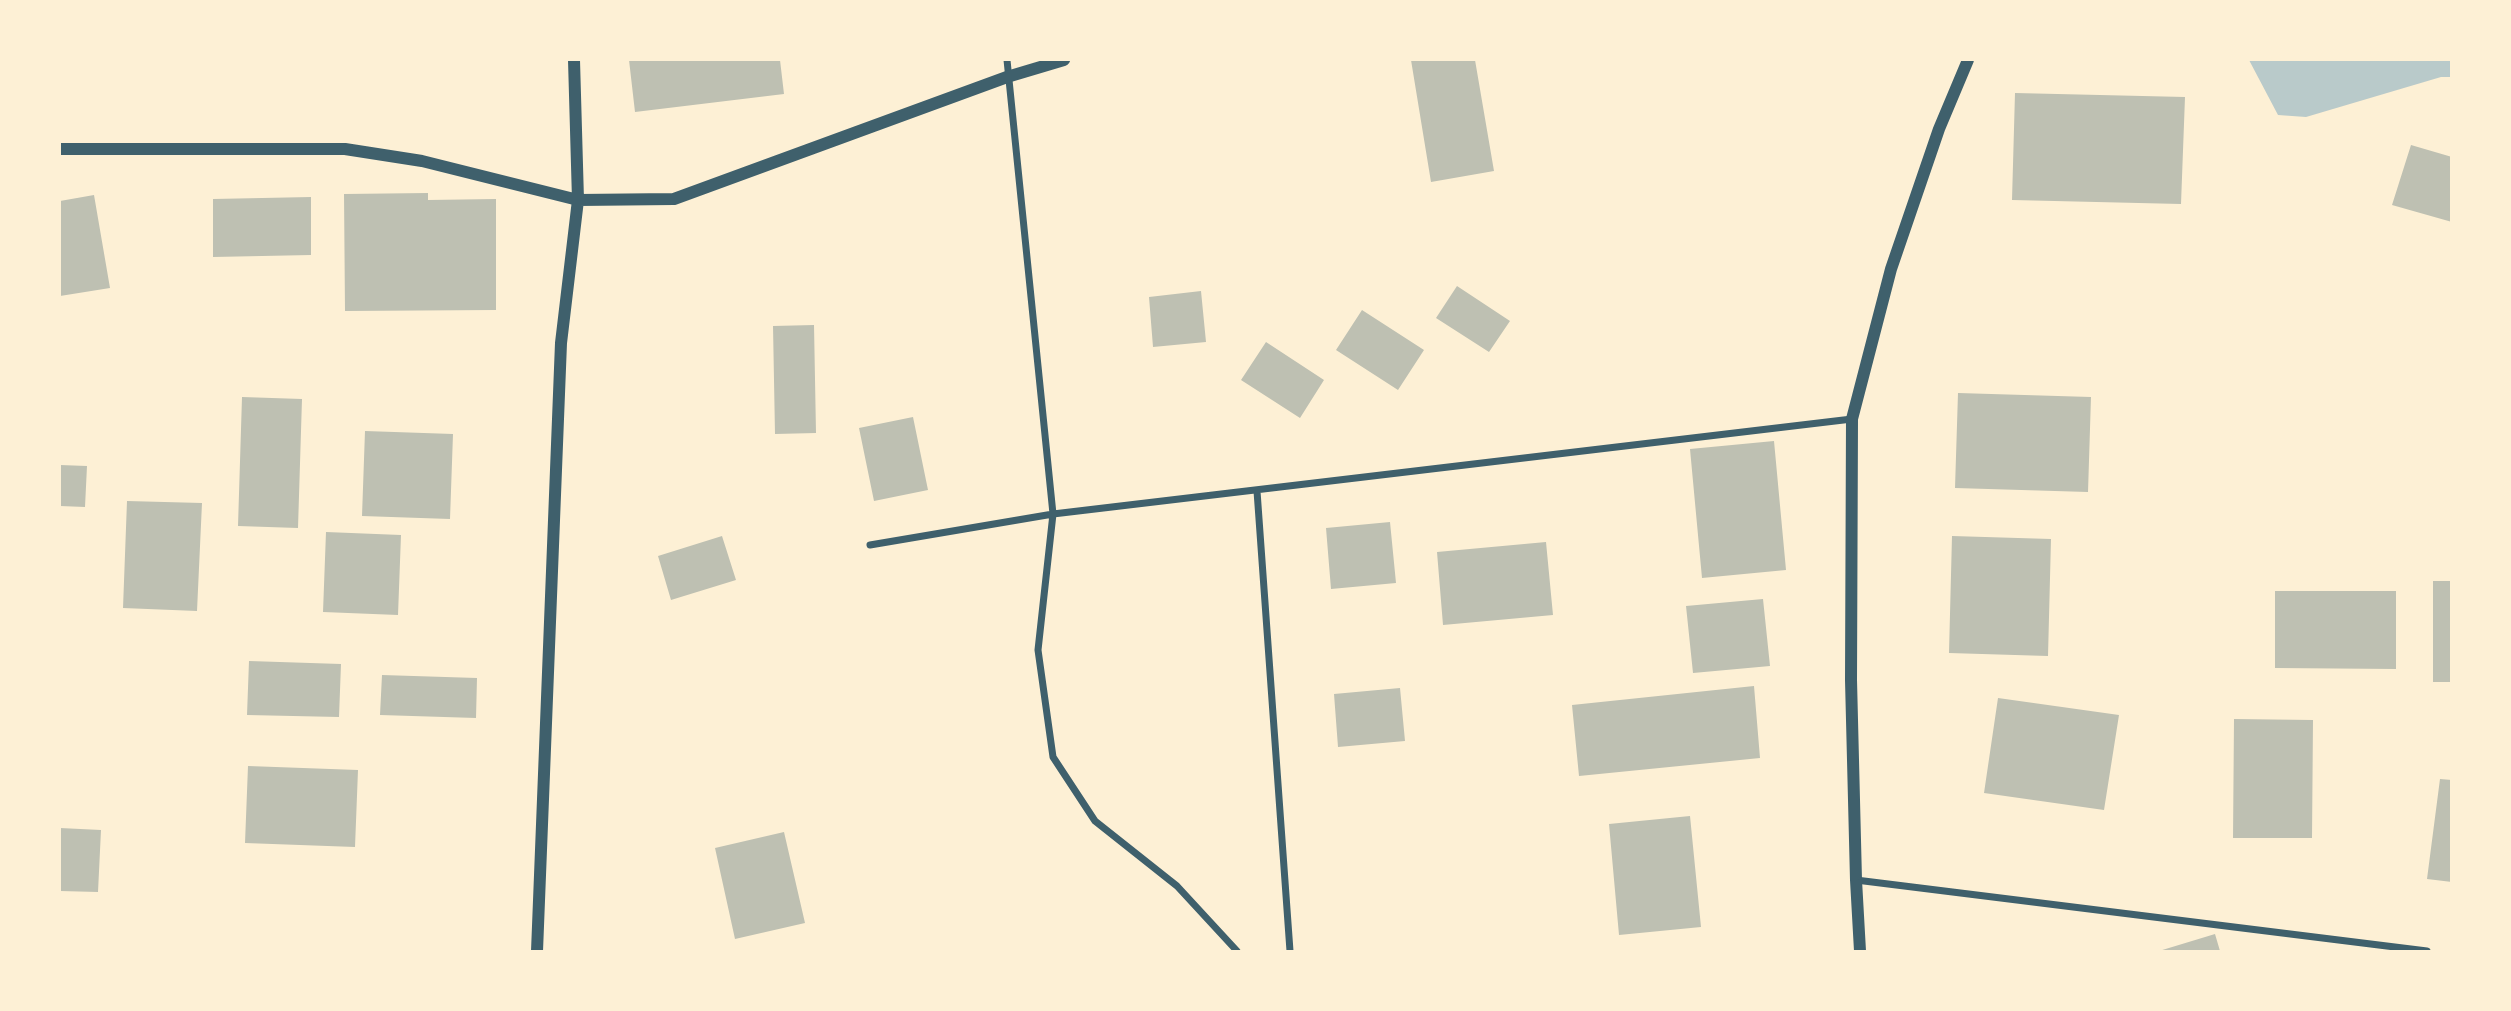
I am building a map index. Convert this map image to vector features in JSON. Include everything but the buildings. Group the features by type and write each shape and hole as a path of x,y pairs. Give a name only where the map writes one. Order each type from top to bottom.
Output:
{"street":[{"path":"537,951 561,343 578,200 574,60"},
{"path":"1007,60 1053,514 1038,650 1053,757 1095,821 1177,886 1237,951"},
{"path":"60,149 345,149 422,161 578,200 674,200 1007,77 1064,60"},
{"path":"1860,951 1851,680 1852,419 1891,269 1939,129 1968,60"},
{"path":"870,545 1053,514 1852,419"},
{"path":"1257,491 1290,951"},
{"path":"1856,880 2427,951"}],"shaded area":[{"path":"2249,60 2451,60 2451,77 2441,77 2306,117 2278,115"}]}
